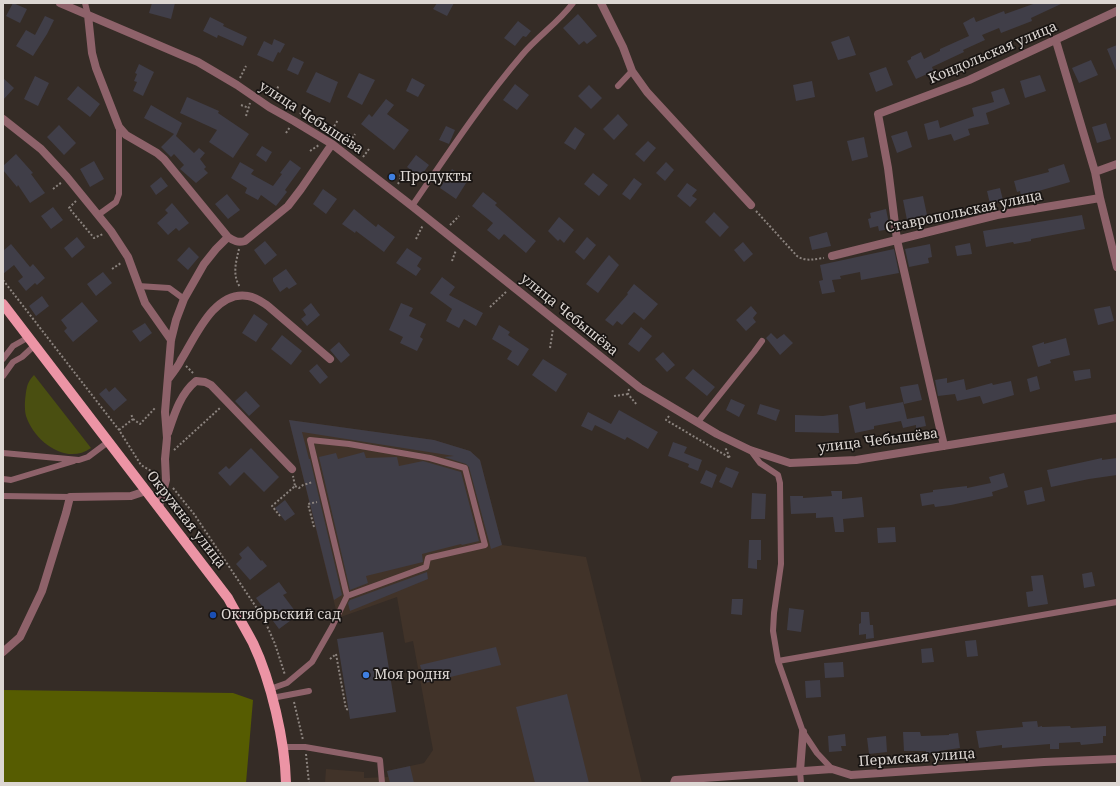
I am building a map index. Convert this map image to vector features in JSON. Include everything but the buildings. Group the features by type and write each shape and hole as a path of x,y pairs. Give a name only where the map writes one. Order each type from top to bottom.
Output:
{"main road":[{"name":"Окружная улица","path":"3,304 228,598 254,644 271,694 282,747 286,783"}],"street":[{"name":"улица Чебышёва","path":"60,3 198,62 237,85 269,107 332,144 640,388 717,434 750,450 790,463 856,460 1117,418"},
{"path":"601,3 623,47 632,71 647,92 751,205"},
{"name":"Кондольская улица","path":"897,240 888,168 878,114 968,80 1056,41 1117,11"},
{"path":"88,15 92,52 96,68 119,127 126,135 157,153 164,159 228,237 234,241 240,242 249,238 288,206 332,144"},
{"path":"1056,41 1095,172 1117,267"},
{"path":"3,119 41,150 67,177 111,231 128,257 145,303 171,340"},
{"path":"1095,172 1117,164"},
{"name":"Ставропольская улица","path":"832,256 997,215 1100,198"},
{"path":"159,507 166,480 165,458 167,438 165,412 171,340 176,320 184,299 204,264 228,237"},
{"path":"897,240 944,446"},
{"path":"168,379 203,323 214,310 227,300 239,296 249,296 268,306 330,359"},
{"path":"167,438 175,412 184,394 190,386 196,381 200,380 210,385 292,469"},
{"path":"3,652 20,637 42,591 70,497 131,496 146,491"},
{"path":"800,771 804,732"},
{"name":"Пермская улица","path":"674,783 675,780 832,769 851,775 1044,762 1117,759"}],"lane":[{"path":"85,3 88,15"},
{"path":"412,206 465,129 522,54 563,16 573,3"},
{"path":"618,86 632,71"},
{"path":"98,215 116,202 119,194 119,127"},
{"path":"138,286 169,288 184,299"},
{"path":"3,359 12,346 32,341"},
{"path":"3,376 13,362 22,357 32,341"},
{"path":"698,422 762,341"},
{"path":"271,694 312,662 332,627 347,596 310,440 349,444 430,458 465,468 485,545 428,558 426,567 347,596"},
{"path":"3,479 11,480 88,457 108,442"},
{"path":"750,450 760,463 778,475 780,479 781,564 773,631 778,661 804,732 817,754 832,769"},
{"path":"3,453 78,460"},
{"path":"3,496 70,497"},
{"path":"778,661 1117,602"},
{"path":"271,694 309,691"},
{"path":"282,747 305,747 380,760 382,783"},
{"path":"800,771 801,783"}],"path":[{"path":"237,85 246,66"},
{"path":"269,107 279,85"},
{"path":"246,116 252,96"},
{"path":"241,105 249,108"},
{"path":"344,153 355,134"},
{"path":"392,191 400,180 400,172"},
{"path":"82,196 69,208 94,238 111,231"},
{"path":"751,205 797,256 808,260 832,256"},
{"path":"443,231 460,216"},
{"path":"416,238 427,218"},
{"path":"240,242 235,272 237,282 249,296"},
{"path":"490,307 512,286"},
{"path":"550,348 554,320"},
{"path":"630,380 628,394 637,406"},
{"path":"614,396 628,394"},
{"path":"165,458 227,402"},
{"path":"131,414 133,419 140,424 160,404"},
{"path":"675,408 666,420 730,458 717,434"},
{"path":"119,430 133,419"},
{"path":"292,469 295,486"},
{"path":"295,486 300,488 303,485 319,480"},
{"path":"280,516 272,506 295,486"},
{"path":"314,527 308,504 324,500"},
{"path":"330,659 336,654 346,709 349,710"}],"shaded area":[{"path":"289,420 434,440 470,451 480,460 502,545 586,557 642,783 325,783 326,769 364,772 364,778 388,777 387,771 424,763 433,750 413,641 405,643 397,597 338,618"},
{"path":"3,690 233,693 253,700 246,783 3,783"}],"green space":[{"path":"34,375 91,448 81,453 71,454 62,452 43,442 36,434 26,416 25,407 27,387"}],"place":[{"name":"Продукты","path":"392,177"},
{"name":"Октябрьский сад","path":"213,615"},
{"name":"Моя родня","path":"366,675"}]}
